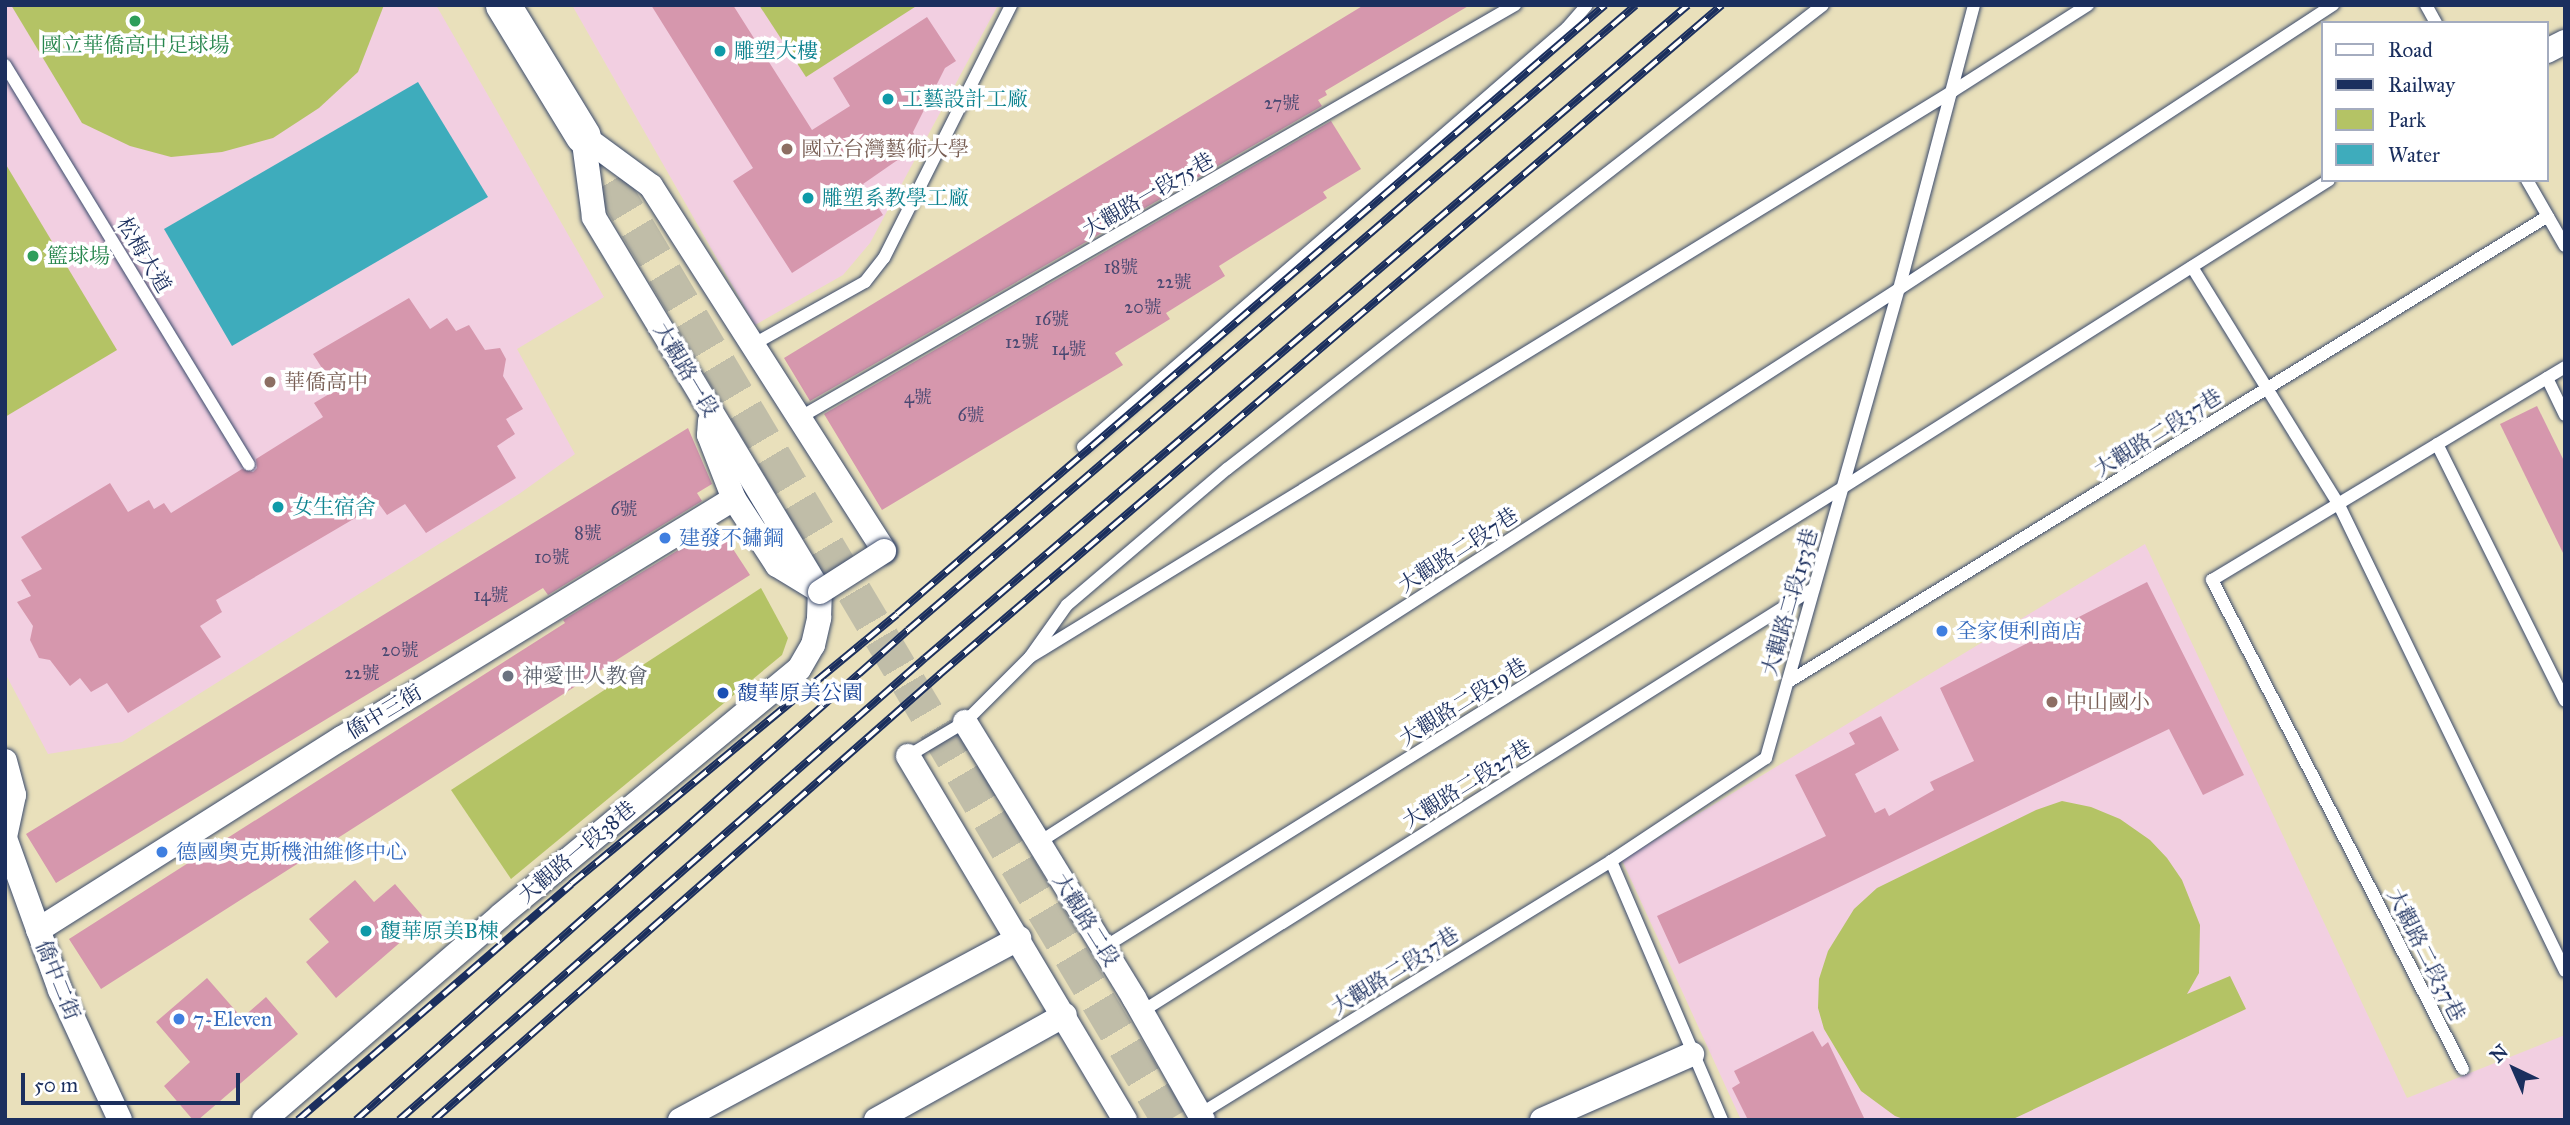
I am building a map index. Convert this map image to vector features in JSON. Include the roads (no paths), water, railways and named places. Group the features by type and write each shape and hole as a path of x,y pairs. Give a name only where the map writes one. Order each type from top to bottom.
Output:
{"main road":[{"name":"大觀路一段","path":"503,5 583,136"}],"street":[{"path":"2549,50 2565,42"},
{"name":"大觀路一段","path":"583,136 651,186 884,551 820,592 802,557 594,218 583,136"},
{"path":"710,411 709,435 734,499 777,565 820,592"},
{"name":"僑中三街","path":"38,930 342,738 734,499"},
{"name":"大觀路一段38巷","path":"264,1120 500,916 799,669 813,645 819,618 820,592"},
{"name":"大觀路二段","path":"965,722 1103,948 1201,1117"},
{"path":"908,756 1065,1015 1125,1120"},
{"name":"僑中二街","path":"5,761 14,796 6,830 38,930 60,990 120,1120"},
{"path":"680,1120 1019,938"},
{"path":"876,1120 1065,1015"},
{"path":"1542,1120 1692,1054"}],"lane":[{"path":"754,344 865,282 884,258 1011,5"},
{"name":"大觀路一段75巷","path":"799,418 1515,5"},
{"path":"1083,447 1567,28 1587,5"},
{"path":"908,756 965,722 1030,657 1067,605 1227,469 1823,5"},
{"name":"大觀路二段153巷","path":"1611,861 1766,758 1899,289 1974,5"},
{"path":"1030,657 1953,91 2088,5"},
{"name":"大觀路二段7巷","path":"1038,843 1899,289 2333,5"},
{"path":"2426,5 2435,21"},
{"name":"松梅大道","path":"5,65 249,464"},
{"name":"大觀路二段19巷","path":"1103,948 1842,488 2326,182"},
{"path":"2528,182 2565,246"},
{"name":"大觀路二段37巷","path":"1788,682 2548,216"},
{"path":"2192,267 2338,503 2565,971"},
{"name":"大觀路二段37巷","path":"2463,1069 2212,580 2565,367"},
{"path":"2547,378 2565,415"},
{"path":"2437,444 2565,701"},
{"name":"大觀路二段27巷","path":"1141,1012 1814,588"},
{"path":"1611,861 1722,1120"},
{"name":"大觀路二段37巷","path":"1201,1117 1611,861"}],"water":[{"path":"418,82 488,197 232,346 164,229"}],"tunnel":[{"path":"583,136 1169,1120"}],"railway":[{"path":"298,1120 571,884 897,614 1605,5"},
{"path":"356,1120 908,630 1636,5"},
{"path":"399,1120 925,658 1688,5"},
{"path":"434,1120 940,674 1722,5"}],"place":[{"name":"國立華僑高中足球場","path":"135,21"},
{"name":"雕塑大樓","path":"720,51"},
{"name":"工藝設計工廠","path":"888,99"},
{"name":"國立台灣藝術大學","path":"787,149"},
{"name":"雕塑系教學工廠","path":"808,198"},
{"name":"籃球場","path":"33,256"},
{"name":"華僑高中","path":"270,382"},
{"name":"女生宿舍","path":"278,507"},
{"name":"建發不鏽鋼","path":"665,538"},
{"name":"全家便利商店","path":"1942,631"},
{"name":"神愛世人教會","path":"508,676"},
{"name":"馥華原美公園","path":"723,693"},
{"name":"中山國小","path":"2052,702"},
{"name":"德國奧克斯機油維修中心","path":"162,852"},
{"name":"馥華原美B棟","path":"366,931"},
{"name":"7-Eleven","path":"179,1019"}]}
